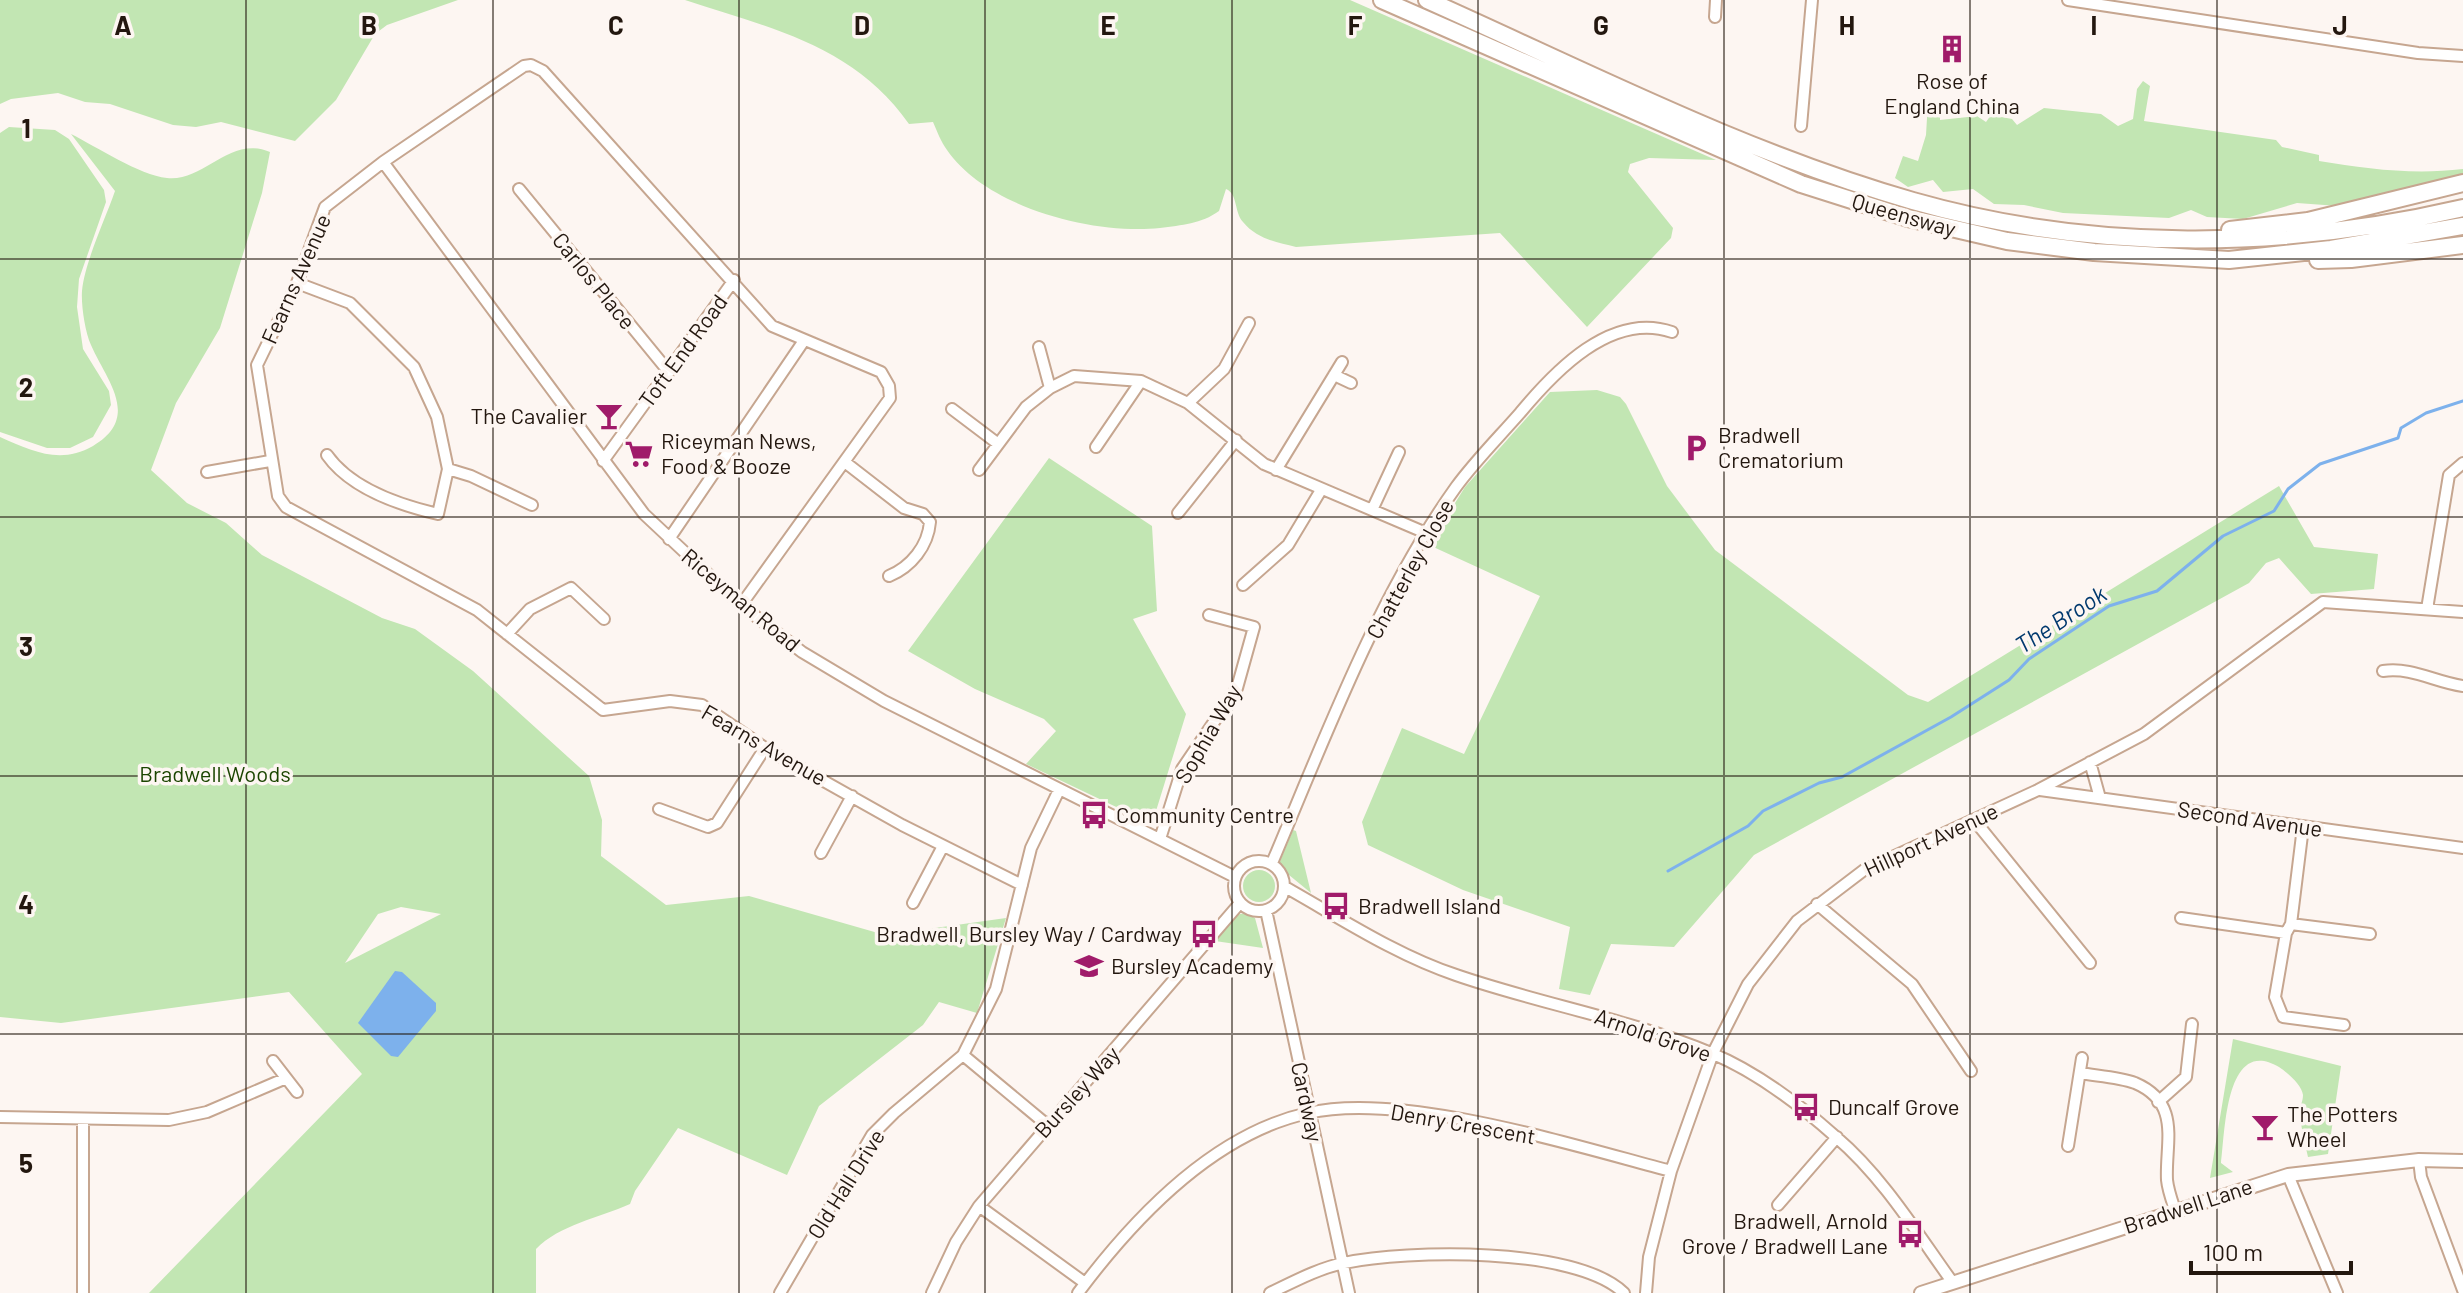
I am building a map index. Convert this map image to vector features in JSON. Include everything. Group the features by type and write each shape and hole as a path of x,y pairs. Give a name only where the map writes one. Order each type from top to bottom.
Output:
{"highway":[{"name":"Queensway","path":"1382,0 1787,179 1908,218 2007,241 2094,252 2229,260 2331,249 2463,226"},
{"name":"Queensway","path":"1427,0 1807,166 1914,201 2003,221 2156,239 2268,239 2377,226 2463,208"},
{"path":"2156,239 2308,221 2463,183"},
{"path":"2229,260 2351,259 2463,245"}],"street":[{"path":"1715,17 1716,0"},
{"path":"1801,126 1812,0"},
{"path":"2068,0 2418,53 2463,56"},
{"name":"Fearns Avenue","path":"741,605 890,398 889,386 881,372 803,342 772,326 734,280 543,71 531,65 383,162 325,207 297,283 257,365 278,496 286,507 477,610 603,710 670,701 702,705 765,748 943,846 1022,885"},
{"name":"Riceyman Road","path":"383,162 644,514 741,605 802,652 884,701 1235,877"},
{"name":"Carlos Place","path":"519,189 669,372"},
{"name":"Toft End Road","path":"603,461 734,280"},
{"path":"297,283 350,303 414,367 437,417 448,469 438,514 405,507 340,473 327,455"},
{"path":"1188,403 1224,369 1249,323"},
{"name":"Chatterley Close","path":"1272,863 1348,683 1426,533 1457,485 1567,362 1587,348 1620,334 1650,327 1672,332"},
{"path":"669,539 803,342"},
{"path":"1039,347 1050,388"},
{"path":"1276,470 1342,362"},
{"path":"1334,375 1351,383"},
{"path":"979,470 1026,407 1050,388 1074,376 1141,381 1188,403 1276,470 1426,533"},
{"path":"1096,447 1141,381"},
{"path":"952,409 997,443"},
{"path":"1178,513 1236,440"},
{"path":"1372,510 1399,466 1399,452"},
{"path":"207,472 270,461"},
{"path":"846,463 904,508 923,514 930,522 929,537 905,569 889,576"},
{"path":"2463,463 2449,475 2427,609 2463,612"},
{"path":"448,469 471,476 532,505"},
{"path":"1243,585 1288,545 1321,490"},
{"path":"507,634 530,609 571,588 604,619"},
{"name":"Hillport Avenue","path":"1646,1293 1645,1278 1671,1171 1713,1053 1748,984 1765,959 1817,904 1864,870 2038,790 2177,712 2314,606 2331,600 2427,609"},
{"name":"Sophia Way","path":"1160,839 1182,769 1237,688 1254,627 1209,615"},
{"path":"2383,671 2418,671 2445,683 2463,686"},
{"path":"666,808 708,827 717,823 765,748"},
{"path":"2090,762 2100,798"},
{"path":"1046,1124 963,1055 996,989 1031,848 1059,790"},
{"name":"Second Avenue","path":"2038,790 2463,848"},
{"path":"820,853 852,796"},
{"path":"1975,821 2090,963"},
{"path":"2303,827 2289,928 2275,997 2283,1017 2338,1020"},
{"path":"913,903 943,846"},
{"path":"1248,862 1272,863 1281,873 1285,887 1278,903 1266,910 1249,909 1240,903 1233,887 1235,877 1248,862"},
{"name":"Arnold Grove","path":"1285,887 1407,956 1456,975 1609,1018 1713,1053 1787,1098 1837,1137 1866,1166 1956,1288"},
{"name":"Bursley Way","path":"932,1293 956,1242 979,1206 1046,1124 1111,1056 1240,903"},
{"path":"1817,904 1912,984 1971,1071"},
{"name":"Cardway","path":"1266,910 1349,1293"},
{"path":"2181,918 2370,934"},
{"path":"2158,1102 2186,1077 2192,1024"},
{"name":"Old Hall Drive","path":"780,1293 872,1135 963,1055"},
{"path":"2068,1146 2082,1058"},
{"path":"273,1061 297,1092"},
{"path":"2080,1073 2131,1082 2158,1102 2170,1128 2167,1182 2175,1210"},
{"path":"0,1117 83,1121 169,1120 207,1112 284,1079"},
{"name":"Denry Crescent","path":"1078,1293 1145,1216 1187,1177 1247,1137 1309,1112 1408,1112 1482,1124 1671,1171"},
{"path":"83,1121 83,1293"},
{"path":"1778,1205 1837,1137"},
{"path":"2419,1160 2421,1177 2463,1290"},
{"name":"Bradwell Lane","path":"1921,1293 1956,1288 2175,1210 2288,1175 2419,1160 2463,1161"},
{"path":"2288,1175 2337,1293"},
{"path":"979,1206 1085,1283"},
{"path":"1270,1293 1342,1263 1420,1255 1519,1257 1572,1269 1622,1291 1633,1289 1645,1278"}],"green space":[{"path":"0,0 458,0 387,25 375,34 336,100 295,141 221,122 196,127 173,125 110,104 85,102 58,93 11,99 0,104"},
{"path":"685,0 1350,0 1716,160 1649,158 1630,164 1628,172 1673,228 1671,238 1587,327 1500,233 1296,247 1267,239 1248,228 1240,218 1230,191 1226,189 1219,211 1198,221 1176,226 1134,229 1104,227 1044,213 988,188 965,170 947,150 933,122 909,124 887,97 837,58 779,31"},
{"path":"2143,81 2150,86 2144,121 2276,140 2282,147 2319,155 2319,161 2391,170 2463,169 2463,176 2338,206 2297,203 2243,219 2207,217 2191,210 2169,218 2063,213 2024,205 1994,204 1973,189 1943,192 1933,180 1908,187 1895,178 1903,156 1918,161 1926,135 1928,101 1940,103 1940,120 1977,116 1986,122 1991,115 2012,119 2017,125 2044,108 2101,114 2118,126 2133,119 2137,89"},
{"path":"9,127 55,130 69,139 104,190 106,202 79,279 77,307 83,349 109,391 111,405 93,437 70,448 47,448 0,432 0,133"},
{"name":"Bradwell Woods","path":"71,134 131,166 167,178 193,173 242,149 270,152 262,193 220,328 176,403 151,470 187,503 226,523 262,555 382,618 415,629 473,671 589,776 602,820 601,856 666,905 749,896 885,935 1006,918 977,1013 939,1002 923,1025 819,1106 787,1175 678,1128 635,1191 630,1204 568,1228 536,1249 536,1293 149,1293 362,1074 289,992 61,1023 0,1017 0,437 46,454 69,455 93,446 108,435 115,423 118,411 116,398 89,340 82,297 87,267 115,191","holes":["401,907 441,914 345,963 378,914"]},
{"path":"1597,390 1620,397 1626,404 1667,486 1715,550 1908,695 1928,702 2279,486 2314,547 2378,554 2374,589 2311,594 2279,558 2266,563 2249,583 1754,855 1674,947 1611,944 1590,995 1559,989 1570,927 1463,890 1368,845 1362,822 1402,728 1464,754 1540,596 1429,545 1465,487 1550,392"},
{"path":"1049,458 1152,526 1157,611 1133,619 1186,714 1152,824 1026,764 1056,731 1044,719 975,689 908,651"},
{"path":"1293,830 1296,831 1311,893 1278,866"},
{"path":"1259,870 1270,875 1275,886 1270,897 1259,902 1248,897 1243,886 1248,875"},
{"path":"1245,913 1255,918 1263,948 1215,941 1236,915"},
{"path":"2233,1039 2341,1066 2328,1154 2308,1157 2300,1114 2302,1091 2279,1067 2261,1061 2248,1064 2231,1092 2221,1163 2233,1172 2210,1178"}],"water":[{"path":"395,971 402,972 436,1003 436,1011 398,1057 391,1056 358,1023"}],"waterway":[{"name":"The Brook","path":"1668,871 1748,826 1763,811 1819,783 1842,777 1951,717 2009,680 2029,659 2109,606 2157,591 2223,536 2274,511 2288,489 2320,464 2398,438 2401,428 2426,413 2463,401"}],"place":[{"name":"Rose of England China","path":"1952,49"},
{"name":"The Cavalier","path":"609,416"},
{"name":"Bradwell Crematorium","path":"1696,448"},
{"name":"Riceyman News, Food & Booze","path":"639,454"},
{"name":"Community Centre","path":"1094,815"},
{"name":"Bradwell Island","path":"1336,906"},
{"name":"Bradwell, Bursley Way / Cardway","path":"1204,934"},
{"name":"Bursley Academy","path":"1089,966"},
{"name":"Duncalf Grove","path":"1806,1107"},
{"name":"The Potters Wheel","path":"2265,1127"},
{"name":"Bradwell, Arnold Grove / Bradwell Lane","path":"1910,1234"}]}
